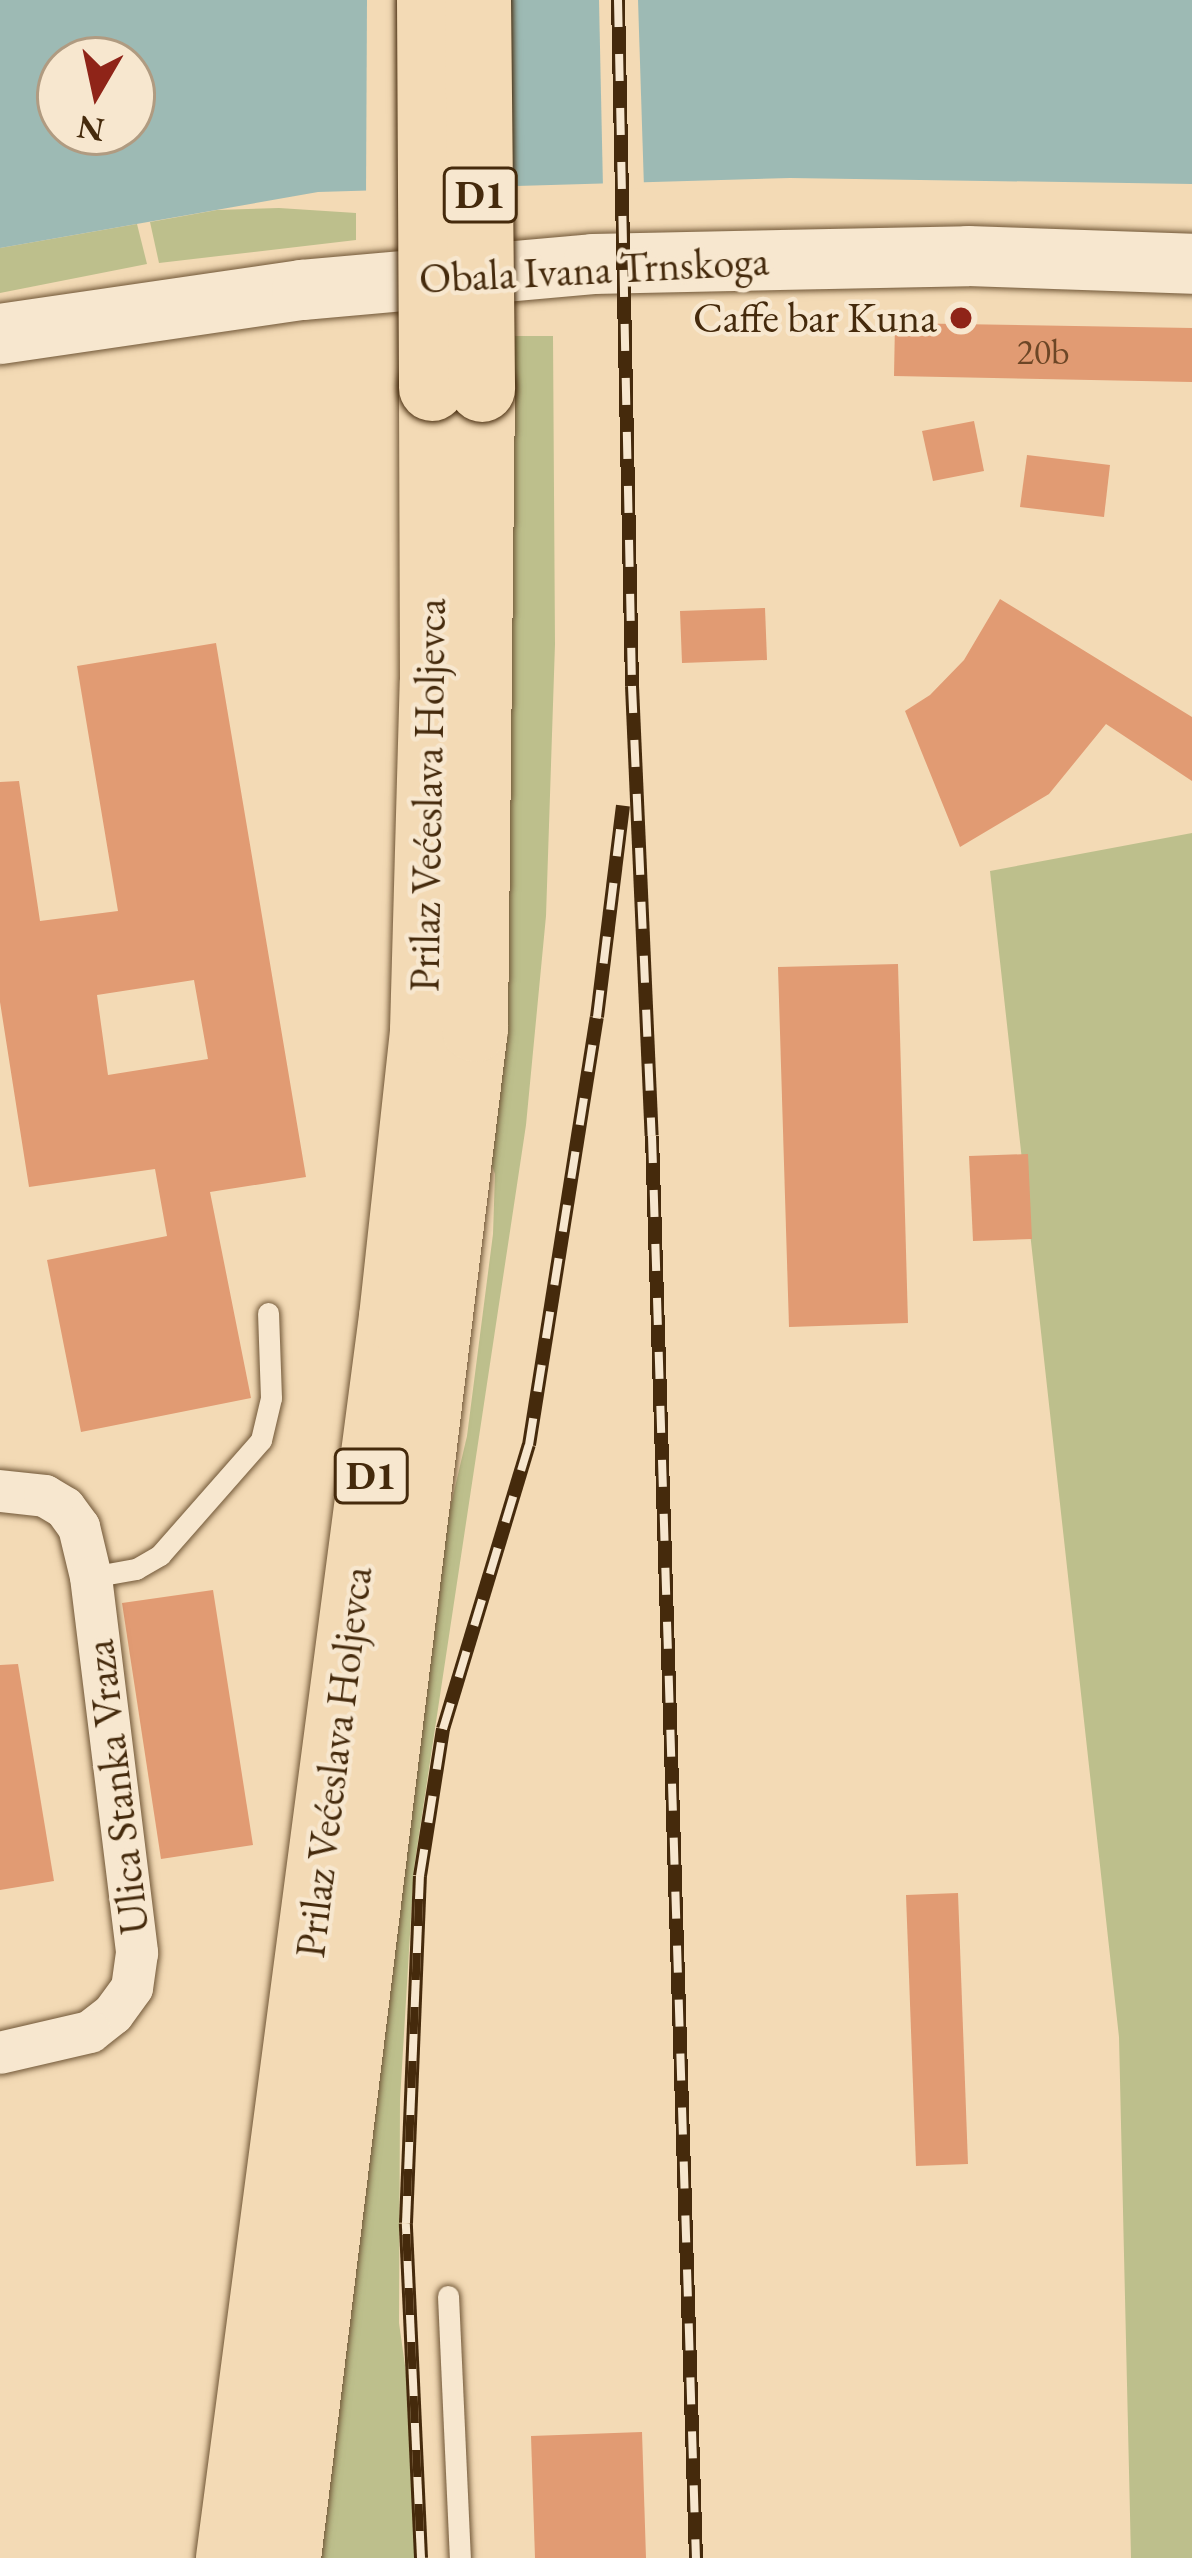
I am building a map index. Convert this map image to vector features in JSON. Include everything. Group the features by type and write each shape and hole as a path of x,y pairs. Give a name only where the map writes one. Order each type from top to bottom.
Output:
{"highway":[{"name":"D1","path":"430,0 457,389"},
{"name":"D1","path":"457,389 478,0"},
{"name":"Prilaz Većeslava Holjevca","path":"230,2558 394,1296 424,1030 433,682 457,389"},
{"name":"Prilaz Većeslava Holjevca","path":"288,2558 473,1051 457,389"}],"street":[{"name":"Obala Ivana Trnskoga","path":"0,334 302,290 593,264 968,256 1192,264"},
{"name":"Ulica Stanka Vraza","path":"0,1490 45,1496 65,1508 79,1527 91,1576 137,1953 132,1988 113,2014 90,2032 0,2053"}],"lane":[{"path":"91,1576 136,1569 160,1555 261,1440 271,1397 268,1313"},
{"path":"448,2296 460,2558"}],"green space":[{"path":"217,210 356,213 356,240 159,263 150,222"},
{"path":"137,224 147,264 0,293 0,248"},
{"path":"515,336 553,336 555,644 546,916 526,1125 414,1868 400,2100 399,2323 410,2401 415,2558 312,2558 434,1577 467,1436 493,1234 495,1174 487,1151"},
{"path":"1192,833 1192,2558 1131,2558 1119,2037 990,871"}],"water":[{"path":"0,0 1192,0 1192,184 790,178 318,192 0,248"}],"pier":[{"path":"367,0 510,0 510,192 366,197"},
{"path":"599,0 638,0 644,188 603,189"}],"building":[{"path":"895,323 1192,328 1192,382 894,376"},
{"path":"974,421 984,471 933,481 922,431"},
{"path":"1027,455 1110,465 1104,517 1020,507"},
{"path":"1000,599 1192,717 1192,781 1106,724 1049,794 960,847 905,711 930,695 964,660"},
{"path":"765,608 767,660 682,663 680,611"},
{"path":"216,643 306,1177 210,1192 251,1398 81,1432 47,1260 167,1236 155,1169 29,1187 0,1002 0,782 19,781 40,921 118,911 77,666","holes":["194,980 208,1059 108,1075 97,995"]},
{"path":"898,964 908,1323 789,1327 778,967"},
{"path":"1028,1154 1032,1239 973,1241 969,1156"},
{"path":"213,1590 253,1845 161,1859 122,1603"},
{"path":"18,1664 54,1881 0,1890 0,1665"},
{"path":"958,1893 968,2164 916,2166 906,1895"},
{"path":"642,2432 646,2558 535,2558 531,2436"}],"railway":[{"path":"618,0 632,686 652,1136 696,2558"},
{"path":"421,2558 406,2223 420,1876 443,1729 529,1445 597,1017 623,806"}],"place":[{"name":"Caffe bar Kuna","path":"961,318"}]}
